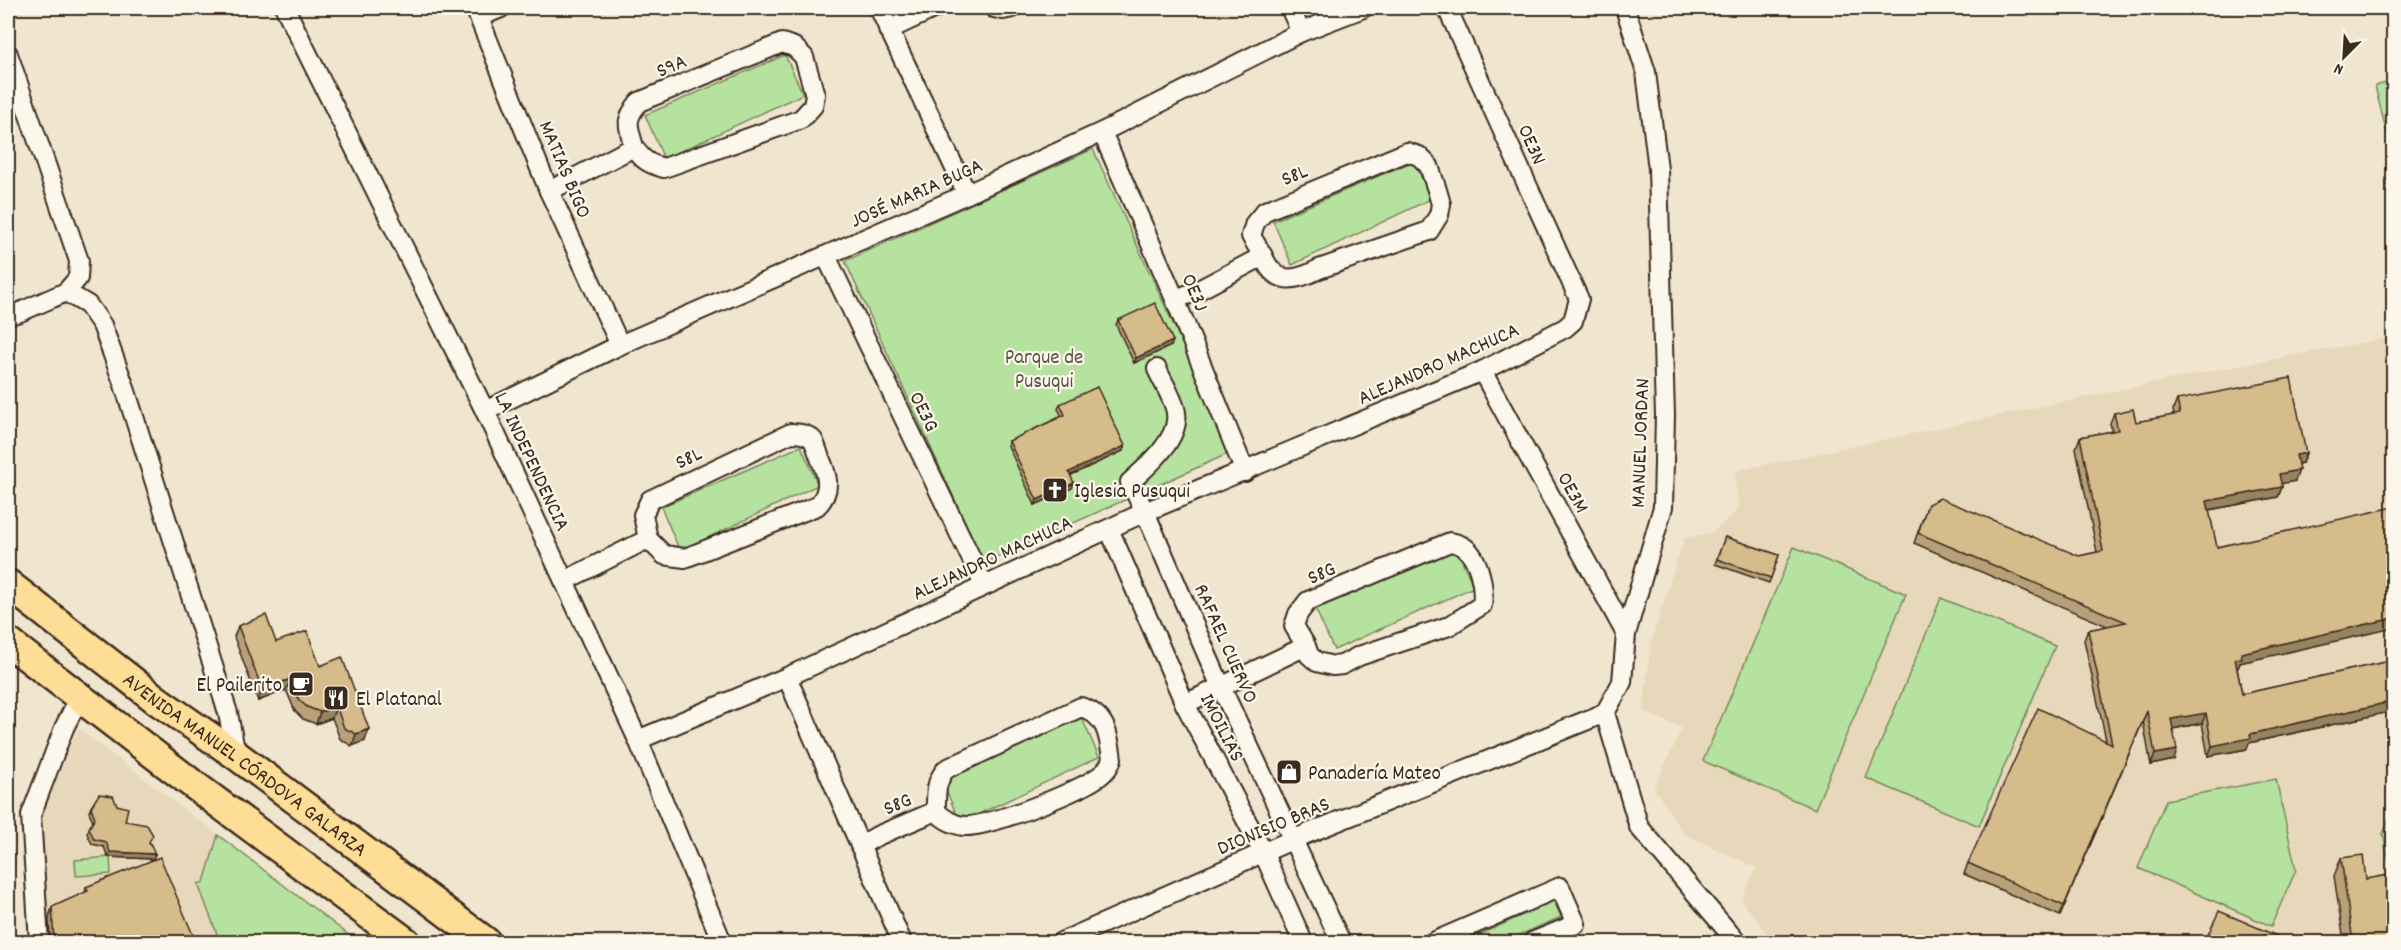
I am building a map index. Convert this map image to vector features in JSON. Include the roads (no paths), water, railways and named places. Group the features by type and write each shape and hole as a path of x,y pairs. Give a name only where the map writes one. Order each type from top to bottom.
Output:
{"main road":[{"name":"AVENIDA MANUEL CÓRDOVA GALARZA","path":"8,584 158,701 236,755 486,942"},
{"path":"8,642 79,698 406,942"}],"street":[{"name":"LA INDEPENDENCIA","path":"285,8 484,411 564,581 638,740 722,942"},
{"path":"477,12 501,8"},
{"path":"879,8 968,194"},
{"path":"888,30 935,8"},
{"path":"994,8 1003,10 1014,8"},
{"path":"1290,8 1301,32"},
{"name":"JOSÉ MARIA BUGA","path":"484,411 620,345 968,194 1102,132 1301,32 1363,8"},
{"name":"OE3N","path":"1447,8 1579,299"},
{"name":"MANUEL JORDAN","path":"1605,713 1622,682 1626,634 1663,507 1665,415 1658,170 1646,72 1625,8"},
{"name":"MATIAS BIGO","path":"477,12 549,191 620,345"},
{"name":"S9A","path":"782,43 794,47 804,57 815,95 813,106 801,119 664,168 648,164 634,147 629,127 629,115 639,102 782,43"},
{"path":"8,54 79,261 78,278 66,292 8,315"},
{"name":"OE3J","path":"1102,132 1175,299 1245,472"},
{"path":"549,191 634,147"},
{"name":"S8L","path":"1407,152 1419,156 1429,166 1441,204 1429,231 1319,269 1302,278 1292,279 1276,275 1268,268 1263,256 1251,236 1255,224 1265,211 1407,152"},
{"name":"OE3G","path":"826,256 984,585"},
{"path":"1175,299 1195,292 1263,256"},
{"path":"66,292 88,305 102,325 124,385 228,712 236,755"},
{"name":"ALEJANDRO MACHUCA","path":"638,740 787,677 1145,513 1482,371 1565,328 1573,321 1579,299"},
{"name":"RAFAEL CUERVO","path":"1157,369 1177,414 1164,450 1130,482 1221,687 1341,942"},
{"name":"OE3M","path":"1482,371 1626,634"},
{"name":"S8L","path":"791,433 804,434 813,440 826,472 828,488 825,498 817,506 685,558 664,555 648,538 643,515 650,500 791,433"},
{"name":"IMOILIAS","path":"1109,529 1185,704 1263,852 1303,942"},
{"path":"564,581 648,538"},
{"name":"S8G","path":"1450,542 1463,546 1473,555 1484,594 1482,605 1449,626 1359,656 1342,665 1333,666 1317,662 1309,655 1306,646 1294,626 1298,614 1308,601 1450,542"},
{"path":"1185,704 1306,646"},
{"path":"787,677 902,942"},
{"path":"39,942 31,815 64,728 79,698"},
{"name":"S8G","path":"1081,707 1093,711 1103,721 1112,759 1101,776 1032,807 975,825 964,826 950,822 936,811 936,788 939,777 946,769 1081,707"},
{"path":"1605,713 1639,827 1737,942"},
{"name":"DIONISIO BRAS","path":"1061,942 1263,852 1605,713"},
{"name":"S8G","path":"860,846 877,836 936,811"},
{"path":"1441,941 1560,887 1576,924 1532,942"}],"place":[{"name":"Iglesia Pusuqui","path":"1055,490"},
{"name":"El Pailerito","path":"301,684"},
{"name":"El Platanal","path":"336,698"},
{"name":"Panadería Mateo","path":"1289,772"}],"park label":[{"name":"Parque de Pusuqui","path":"1044,368"}]}
